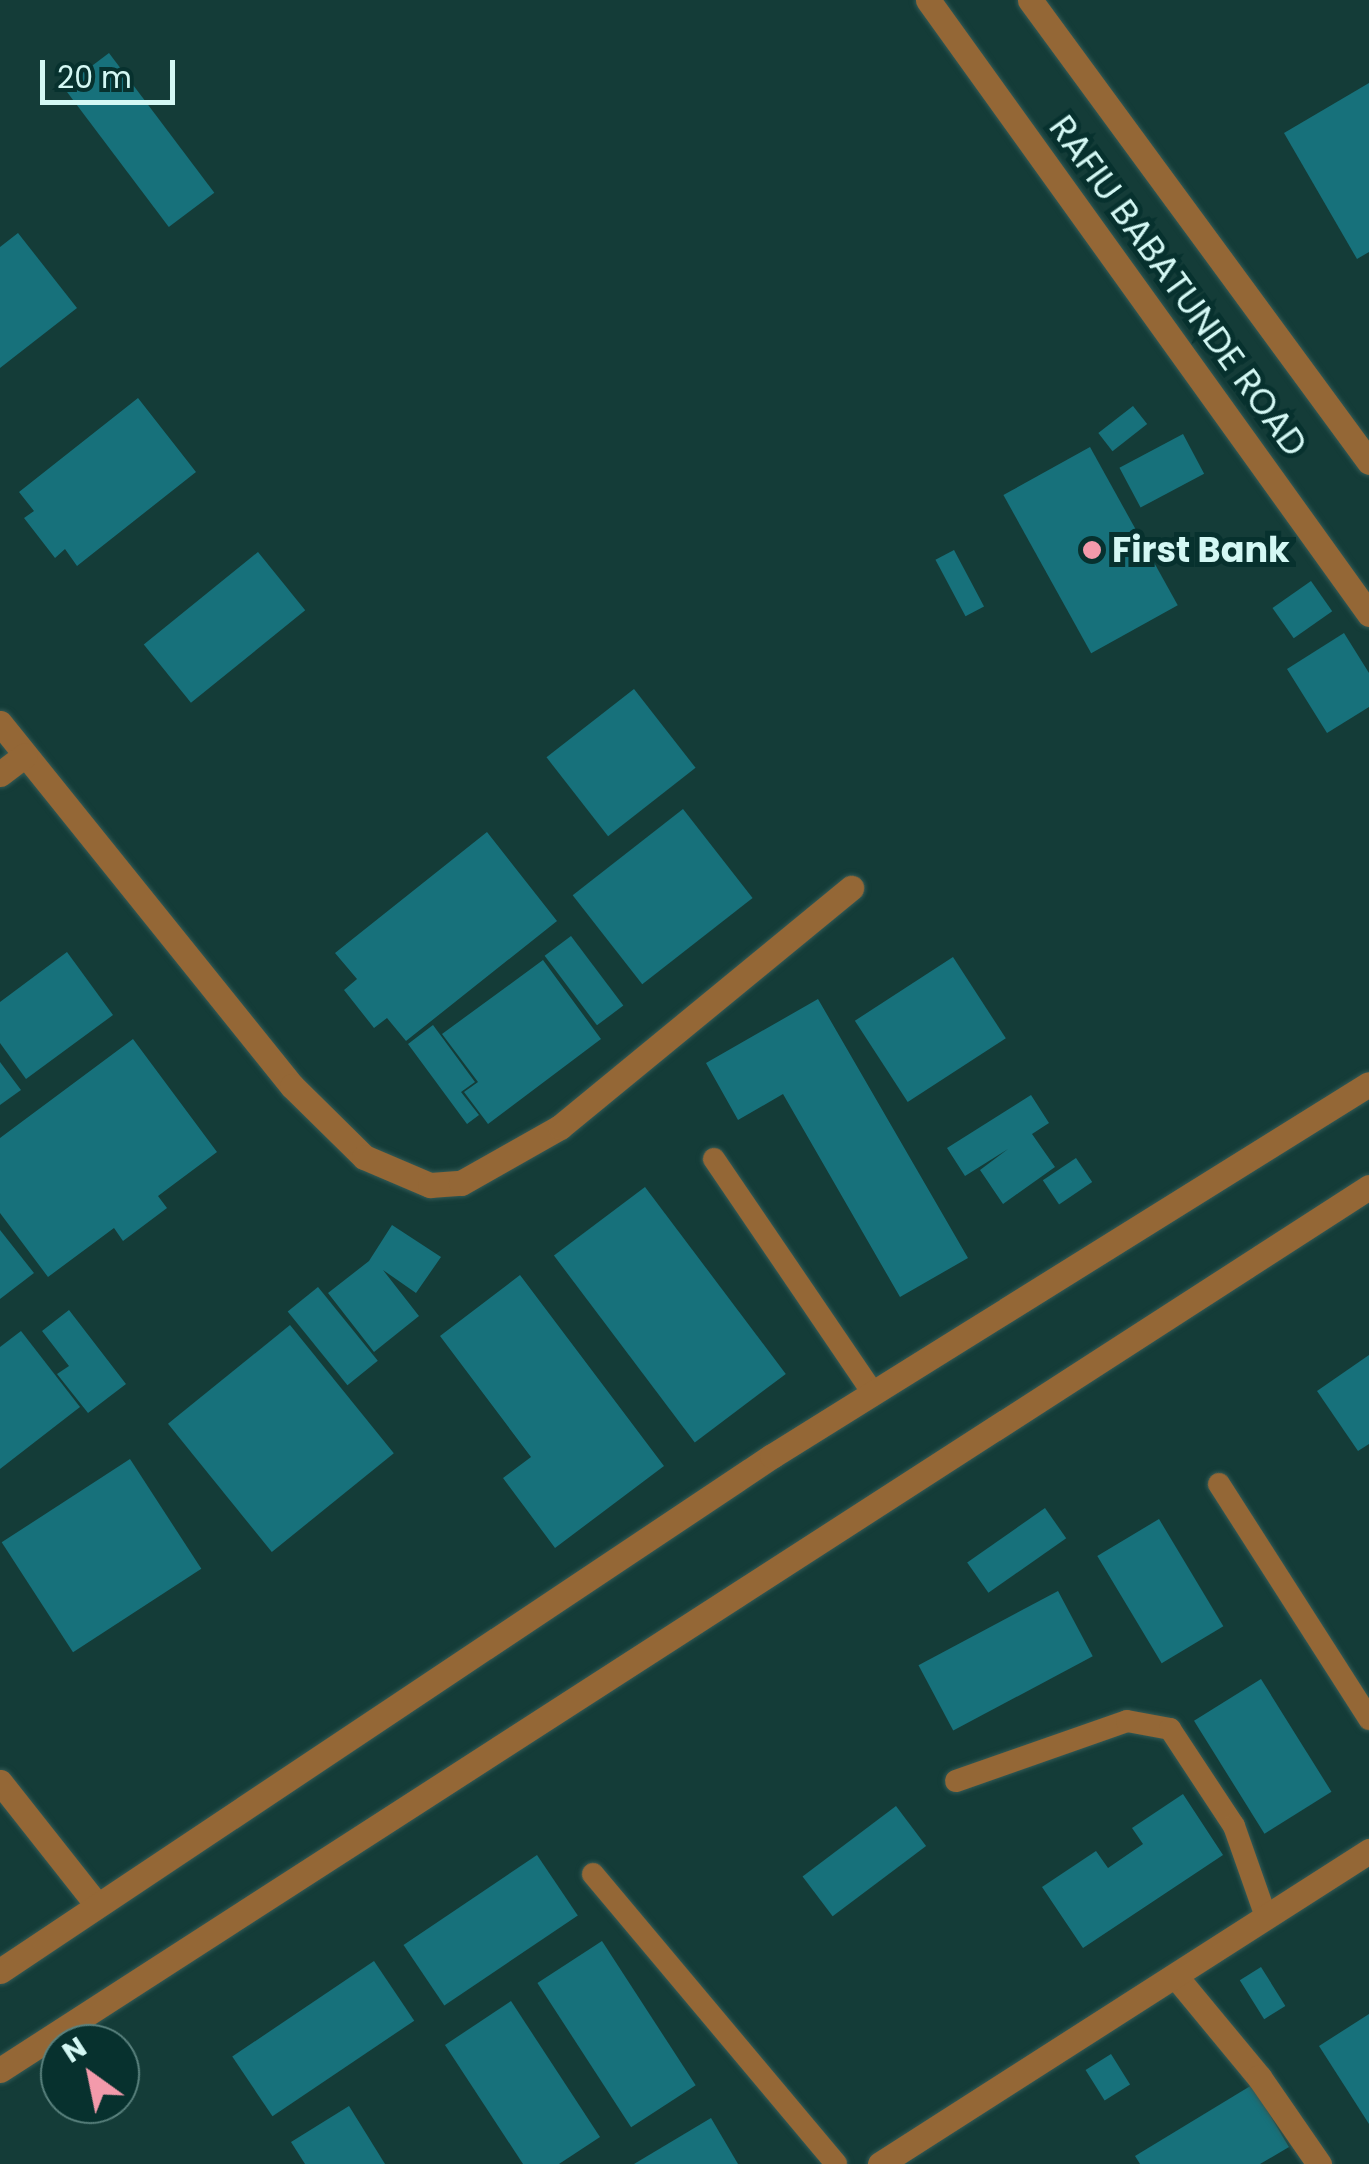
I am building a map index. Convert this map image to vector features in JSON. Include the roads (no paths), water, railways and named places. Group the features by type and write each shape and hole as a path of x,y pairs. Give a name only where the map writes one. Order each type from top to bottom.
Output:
{"street":[{"name":"RAFIU BABATUNDE ROAD","path":"928,0 1369,614"},
{"name":"RAFIU BABATUNDE ROAD","path":"1042,4 1369,462"},
{"path":"0,723 292,1086 364,1157 430,1185 460,1183 560,1127 851,888"},
{"path":"0,774 25,755"},
{"path":"0,1971 874,1394 1369,1084"},
{"path":"0,2070 1369,1187"},
{"path":"0,1782 97,1904"},
{"path":"880,2164 923,2154 1266,1917 1369,1851"},
{"path":"1177,1978 1259,2077 1319,2164"}],"lane":[{"path":"714,1159 874,1394"},
{"path":"1220,1484 1369,1720"},
{"path":"956,1781 1126,1721 1170,1729 1234,1826 1266,1917"},
{"path":"593,1874 836,2164"}],"place":[{"name":"First Bank","path":"1092,550"}]}
